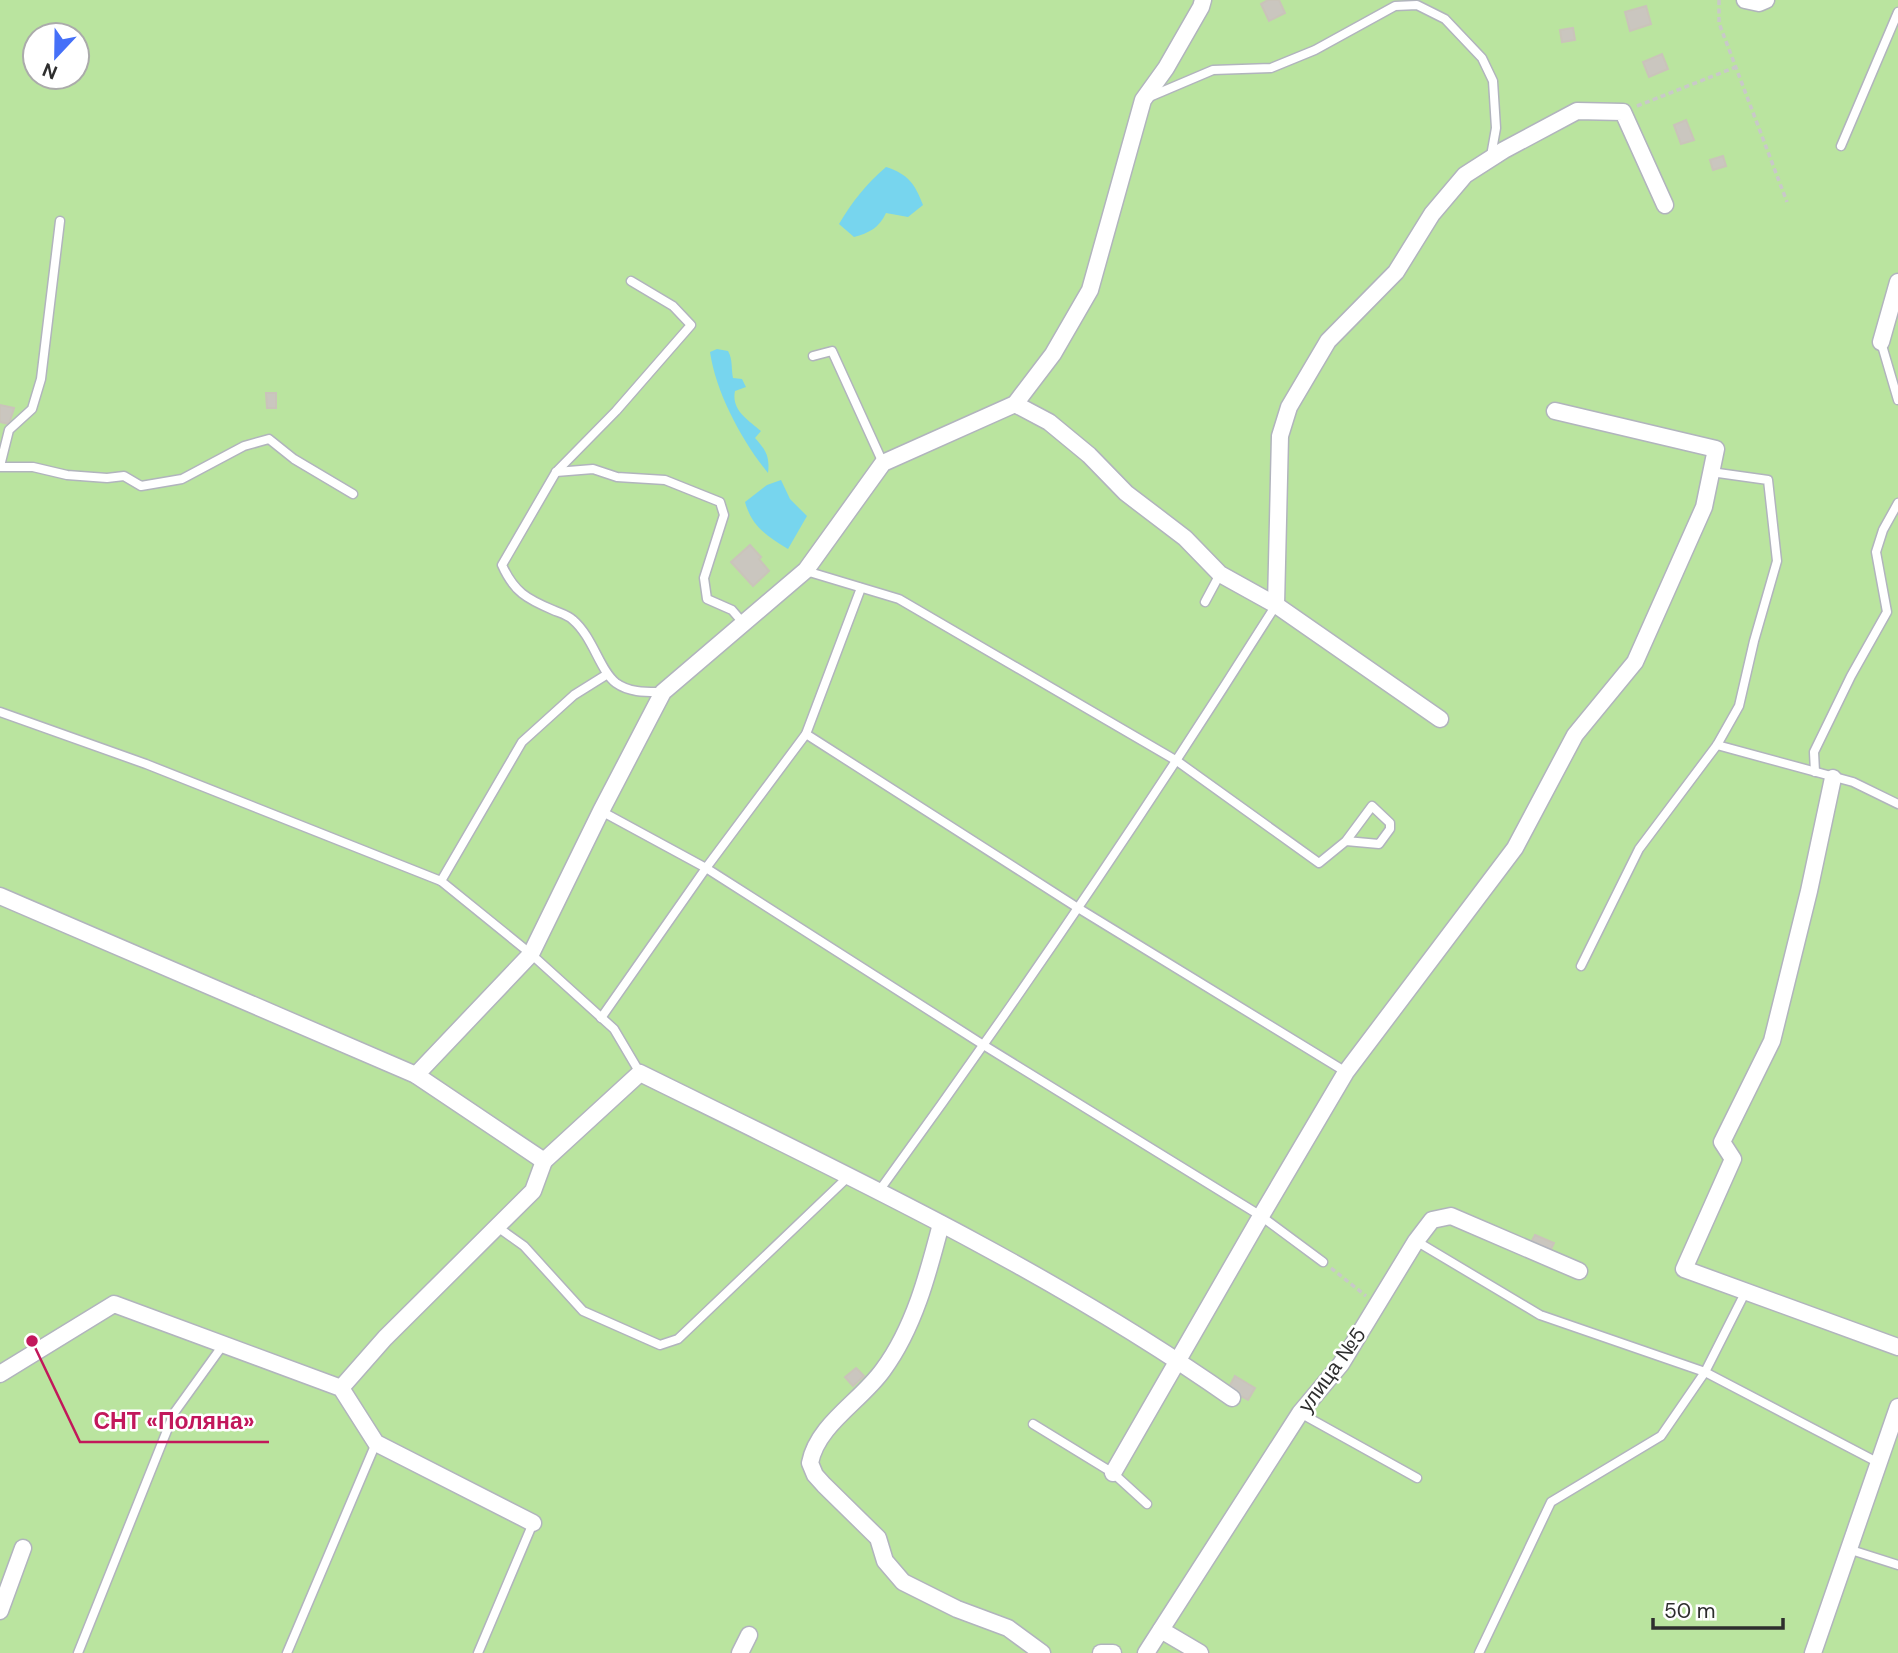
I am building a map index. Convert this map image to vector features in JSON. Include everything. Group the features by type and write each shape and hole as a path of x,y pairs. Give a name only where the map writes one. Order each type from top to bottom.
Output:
{"street":[{"path":"416,1075 531,954 663,692 806,570 883,463 1015,404 1053,354 1090,290 1143,100 1166,68 1203,0"},
{"path":"1745,0 1759,3 1766,0"},
{"path":"1276,604 1280,436 1289,407 1328,341 1396,272 1432,214 1465,175 1577,111 1623,112 1665,205"},
{"path":"1881,342 1898,282"},
{"path":"1015,404 1049,422 1089,455 1126,493 1185,538 1220,574 1276,604 1440,719"},
{"path":"1113,1473 1346,1072 1515,848 1575,735 1635,662 1704,507 1716,449 1555,411"},
{"path":"1833,778 1810,891 1772,1041 1722,1142 1733,1159 1684,1269 1898,1347"},
{"path":"0,896 416,1075 544,1161"},
{"path":"341,1388 385,1338 533,1191 544,1161 640,1073 941,1224 1177,1360 1232,1398"},
{"name":"улица №5","path":"1146,1653 1300,1413 1341,1364 1416,1241 1432,1220 1451,1216 1579,1271"},
{"path":"941,1224 930,1266 902,1339 875,1380 816,1444 810,1463 815,1475 824,1485 878,1538 885,1561 903,1582 957,1609 1008,1628 1042,1653"},
{"path":"0,1374 114,1304 341,1388 376,1443 533,1523"},
{"path":"1813,1653 1898,1407"},
{"path":"0,1611 23,1548"},
{"path":"1161,1630 1200,1653"},
{"path":"740,1653 749,1635"},
{"path":"1101,1653 1113,1653"}],"lane":[{"path":"1143,100 1213,70 1271,68 1315,50 1395,6 1416,5 1445,19 1482,58 1493,81 1496,128 1490,159"},
{"path":"1842,146 1898,12"},
{"path":"60,221 41,379 32,409 9,430 0,467 33,467 67,475 124,476 141,486 182,479 244,446 269,439 294,459 353,494"},
{"path":"631,281 673,306 691,325 616,411 556,472 502,565 508,578 524,598 572,619 593,644 606,674 617,684 634,691 663,692"},
{"path":"1881,342 1898,400"},
{"path":"813,356 832,351 883,463"},
{"path":"556,472 593,469 617,477 665,480 720,502 724,515 704,578 707,599 732,610 744,624"},
{"path":"1581,965 1639,849 1717,745 1739,706 1777,561 1768,480 1712,472"},
{"path":"1815,772 1814,752 1851,676 1887,612 1876,552 1883,530 1898,503"},
{"path":"806,570 899,599 1177,761 1319,863 1346,841 1372,806 1390,822 1390,829 1379,844 1346,841"},
{"path":"1205,602 1220,574"},
{"path":"601,1018 706,868 806,734 861,588"},
{"path":"879,1191 985,1046 1079,908 1177,761 1276,604"},
{"path":"441,881 522,742 574,695 606,674"},
{"path":"0,712 146,764 441,881 531,954 614,1029 640,1073"},
{"path":"806,734 1079,908 1346,1072"},
{"path":"1717,745 1853,782 1898,804"},
{"path":"601,811 706,868 985,1046 1261,1216 1323,1262"},
{"path":"496,1226 524,1246 583,1311 660,1345 678,1339 849,1176"},
{"path":"1416,1241 1539,1315 1705,1372 1877,1462"},
{"path":"1479,1653 1551,1502 1661,1436 1705,1372 1746,1291"},
{"path":"78,1653 174,1413 223,1345"},
{"path":"1300,1413 1417,1478"},
{"path":"1033,1424 1113,1473 1147,1504"},
{"path":"287,1653 376,1443"},
{"path":"478,1653 533,1523"},
{"path":"1848,1549 1898,1565"}],"path":[{"path":"1719,0 1719,23 1787,202"},
{"path":"1623,112 1736,67"},
{"path":"1323,1262 1377,1305"}],"green space":[{"path":"0,0 1898,0 1898,1653 0,1653"}],"water":[{"path":"886,167 910,181 923,205 908,217 886,213 873,229 854,237 839,224 860,194"},
{"path":"717,349 728,351 733,378 742,379 746,387 735,391 734,398 742,414 761,431 755,438 766,454 768,473 749,446 724,400 710,352"},
{"path":"781,480 790,499 807,516 788,549 756,524 745,502 767,485"}],"building":[{"path":"1268,0 1279,0 1285,13 1269,21 1261,4"},
{"path":"1646,6 1651,24 1630,31 1625,12"},
{"path":"1573,28 1575,40 1562,42 1560,30"},
{"path":"1662,54 1668,69 1649,77 1643,62"},
{"path":"1686,120 1694,140 1681,144 1674,125"},
{"path":"1723,156 1726,166 1713,170 1710,160"},
{"path":"266,393 276,393 276,408 267,408"},
{"path":"0,405 14,408 9,424 0,422"},
{"path":"750,545 769,571 753,586 731,562"},
{"path":"1535,1235 1554,1243 1548,1255 1529,1246"},
{"path":"856,1368 864,1376 853,1386 845,1377"},
{"path":"1235,1376 1255,1388 1248,1400 1228,1389"}],"place":[{"name":"СНТ «Поляна»","path":"32,1341"}]}
